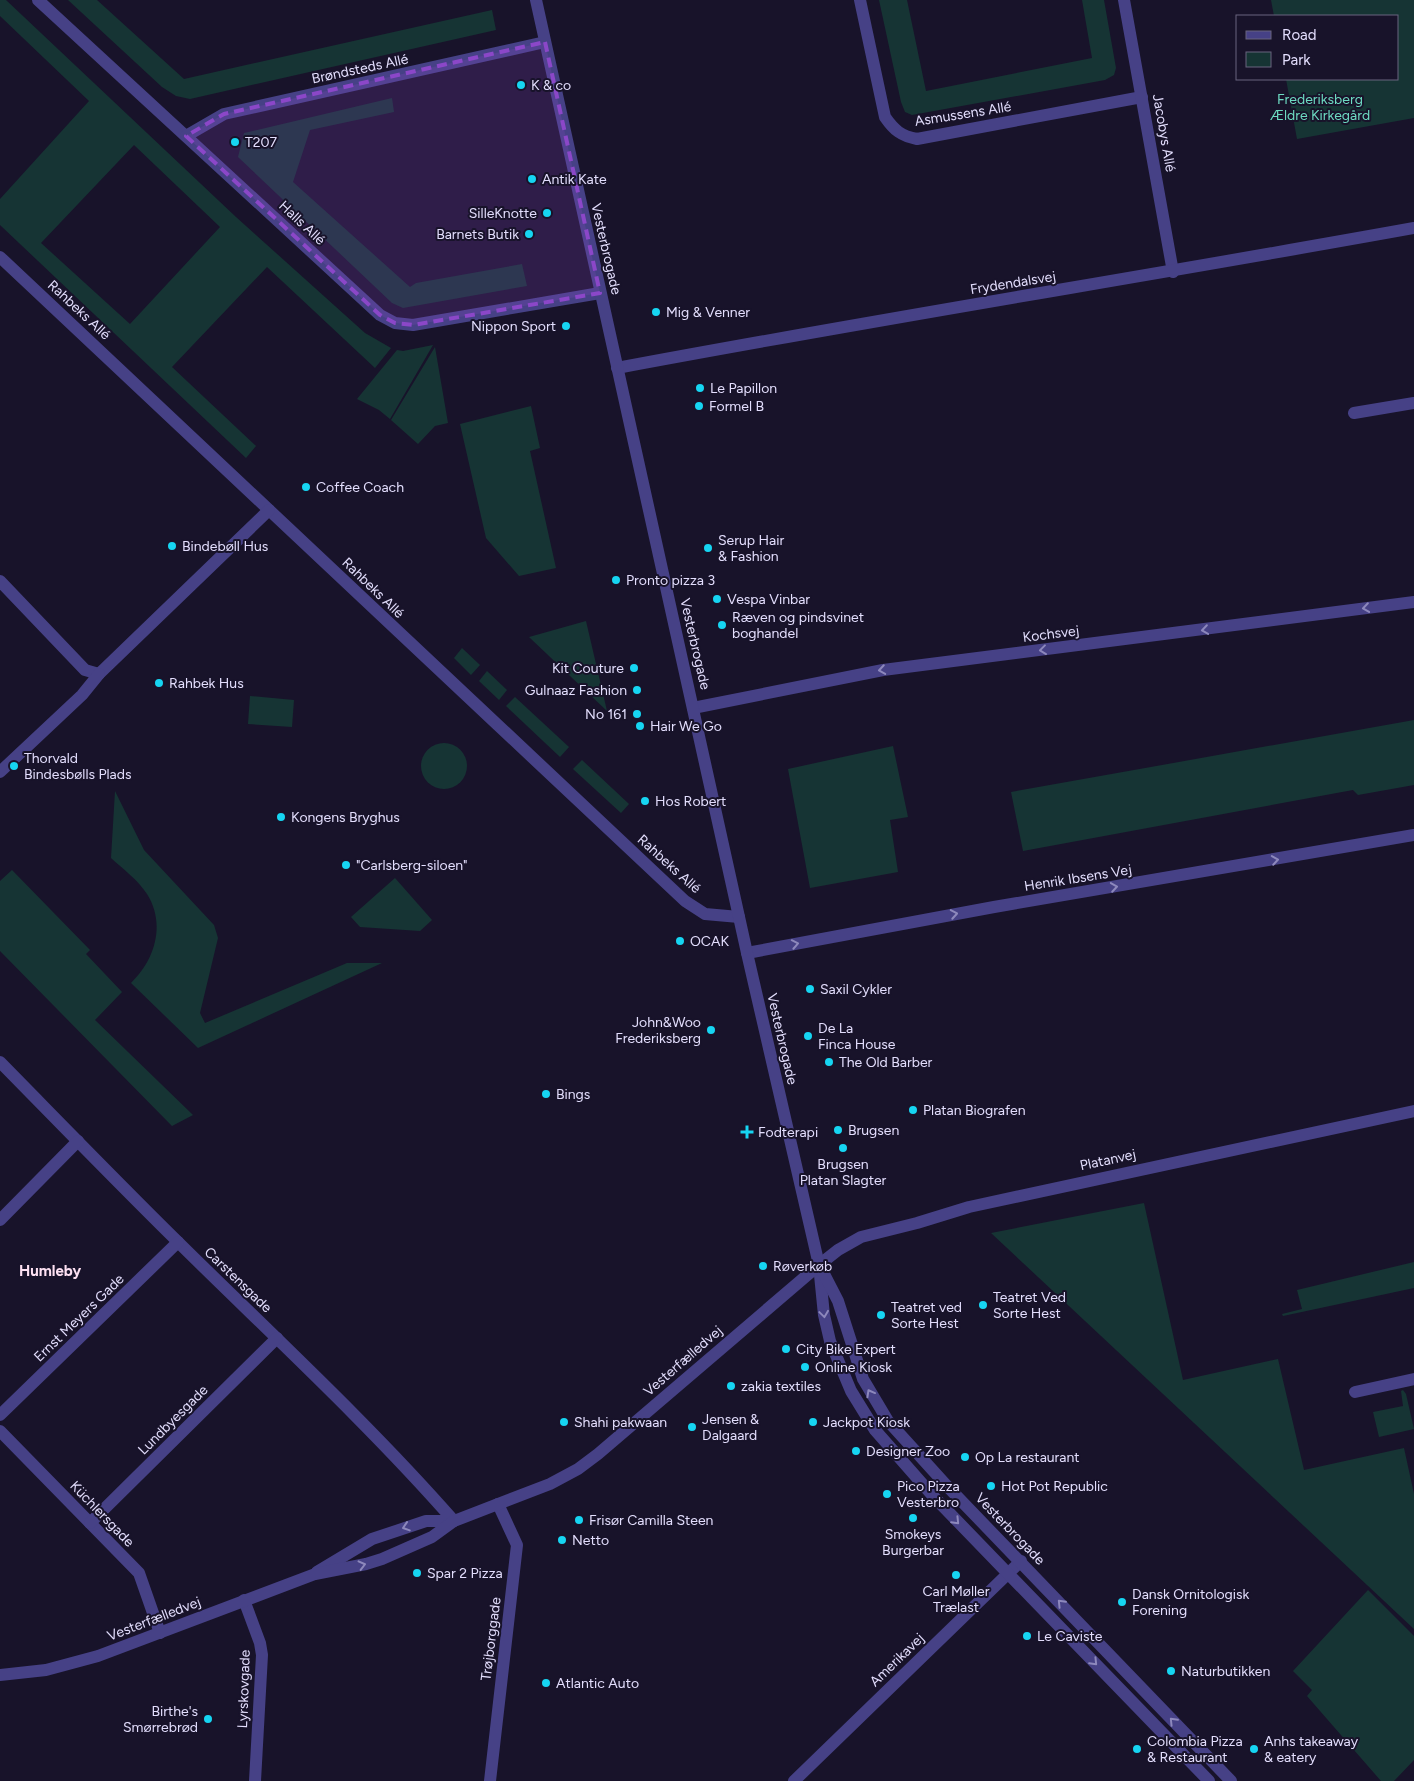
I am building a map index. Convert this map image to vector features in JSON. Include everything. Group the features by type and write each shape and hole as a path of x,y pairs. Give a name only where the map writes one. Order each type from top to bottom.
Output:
{"street":[{"name":"Halls Allé","path":"38,0 380,315 395,323 413,325 600,293"},
{"name":"Vesterbrogade","path":"536,0 747,953 819,1265 828,1335 841,1370 863,1412 889,1448 1007,1574 1209,1781"},
{"name":"Asmussens Allé","path":"860,0 885,117 893,129 904,136 916,139 1142,97"},
{"name":"Jacobys Allé","path":"1124,0 1172,272"},
{"name":"Brøndsteds Allé","path":"186,136 224,114 545,42"},
{"name":"Frydendalsvej","path":"617,368 824,329 1172,272 1414,228"},
{"name":"Rahbeks Allé","path":"0,256 685,901 705,914 739,917"},
{"path":"1354,413 1414,403"},
{"path":"0,772 82,695 99,674 269,510"},
{"path":"0,581 85,670 99,674"},
{"name":"Kochsvej","path":"693,708 883,670 1414,602"},
{"name":"Henrik Ibsens Vej","path":"747,953 994,907 1414,835"},
{"name":"Carstensgade","path":"0,1062 178,1242 277,1338 419,1482 454,1521"},
{"name":"Platanvej","path":"819,1265 838,1250 861,1237 917,1223 969,1206 1414,1111"},
{"path":"0,1220 78,1141"},
{"name":"Ernst Meyers Gade","path":"0,1414 178,1242"},
{"name":"Vesterbrogade","path":"819,1265 838,1301 858,1368 878,1407 906,1442 1232,1781"},
{"name":"Vesterfælledvej","path":"0,1675 46,1670 118,1649 314,1574 366,1564 432,1537 454,1521 550,1484 588,1463 819,1265"},
{"name":"Lundbyesgade","path":"90,1523 277,1338"},
{"path":"1355,1392 1414,1379"},
{"name":"Küchlersgade","path":"0,1430 139,1573 160,1633"},
{"name":"Trøjborggade","path":"490,1781 517,1545 498,1504"},
{"name":"Vesterfælledvej","path":"314,1574 372,1539 426,1521 454,1521"},
{"name":"Amerikavej","path":"795,1780 1020,1561"},
{"name":"Lyrskovgade","path":"244,1600 260,1643 262,1655 255,1781"}],"highlighted area":[{"path":"545,42 600,293 413,325 395,323 380,315 186,136 224,114"}],"green space":[{"path":"0,0 6,0 236,217 365,333 391,348 375,368 267,267 172,367 256,446 246,458 0,225 0,199 89,101 0,16","holes":["134,145 220,227 130,324 41,243"]},
{"path":"68,0 97,0 184,79 492,10 496,30 190,99 176,96 162,87"},
{"path":"879,0 907,0 926,91 1092,58 1082,0 1104,0 1116,68 1114,75 1105,80 912,115 905,112 901,102"},
{"name":"Frederiksberg Ældre Kirkegård","path":"1271,0 1414,0 1414,118 1297,139 1286,80 1399,80 1399,15 1274,15"},
{"path":"392,98 394,112 310,130 293,182 410,287 416,283 522,264 527,286 403,308 392,303 238,157 244,133"},
{"path":"433,345 390,419 379,410 357,399 397,350 403,351"},
{"path":"435,347 448,423 435,426 418,444 391,420"},
{"path":"531,406 540,448 530,451 556,568 519,576 486,538 460,424"},
{"path":"586,621 607,711 529,637"},
{"path":"462,648 480,665 471,675 454,658"},
{"path":"487,671 507,690 499,700 479,681"},
{"path":"250,696 294,700 292,727 248,724"},
{"path":"515,697 569,747 560,757 506,706"},
{"path":"1414,720 1414,785 1358,795 1353,790 1023,851 1011,792"},
{"path":"449,743 453,744 463,753 466,757 466,775 457,785 449,789 439,789 431,785 422,775 421,761 425,753 435,744"},
{"path":"893,746 908,817 890,820 898,872 810,888 788,769"},
{"path":"582,760 629,804 621,813 573,769"},
{"path":"115,791 144,850 214,925 218,938 200,1013 205,1023 347,963 382,963 198,1048 131,983 152,953 157,929 156,917 153,905 147,894 111,858"},
{"path":"12,870 90,950 86,954 122,992 95,1020 193,1115 172,1126 0,951 0,881"},
{"path":"395,878 432,920 420,931 360,927 351,917"},
{"path":"1144,1203 1183,1380 1278,1359 1304,1470 1404,1448 1414,1494 1414,1629 991,1233"},
{"path":"1414,1262 1414,1288 1283,1316 1282,1314 1302,1309 1297,1290"},
{"path":"1403,1390 1406,1394 1414,1429 1379,1437 1373,1412 1403,1406 1401,1391"},
{"path":"1368,1590 1414,1636 1414,1760 1394,1781 1381,1781 1307,1696 1312,1690 1293,1671"}],"place":[{"name":"K & co","path":"521,85"},
{"name":"T207","path":"235,142"},
{"name":"Antik Kate","path":"532,179"},
{"name":"SilleKnotte","path":"547,213"},
{"name":"Barnets Butik","path":"529,234"},
{"name":"Mig & Venner","path":"656,312"},
{"name":"Nippon Sport","path":"566,326"},
{"name":"Le Papillon","path":"700,388"},
{"name":"Formel B","path":"699,406"},
{"name":"Coffee Coach","path":"306,487"},
{"name":"Bindebøll Hus","path":"172,546"},
{"name":"Serup Hair & Fashion","path":"708,548"},
{"name":"Pronto pizza 3","path":"616,580"},
{"name":"Vespa Vinbar","path":"717,599"},
{"name":"Ræven og pindsvinet boghandel","path":"722,625"},
{"name":"Kit Couture","path":"634,668"},
{"name":"Rahbek Hus","path":"159,683"},
{"name":"Gulnaaz Fashion","path":"637,690"},
{"name":"No 161","path":"637,714"},
{"name":"Hair We Go","path":"640,726"},
{"name":"Thorvald Bindesbølls Plads","path":"14,766"},
{"name":"Hos Robert","path":"645,801"},
{"name":"Kongens Bryghus","path":"281,817"},
{"name":"\"Carlsberg-siloen\"","path":"346,865"},
{"name":"OCAK","path":"680,941"},
{"name":"Saxil Cykler","path":"810,989"},
{"name":"John&Woo Frederiksberg","path":"711,1030"},
{"name":"De La Finca House","path":"808,1036"},
{"name":"The Old Barber","path":"829,1062"},
{"name":"Bings","path":"546,1094"},
{"name":"Platan Biografen","path":"913,1110"},
{"name":"Brugsen","path":"838,1130"},
{"name":"Fodterapi","path":"747,1132"},
{"name":"Brugsen Platan Slagter","path":"843,1148"},
{"name":"Røverkøb","path":"763,1266"},
{"name":"Teatret Ved Sorte Hest","path":"983,1305"},
{"name":"Teatret ved Sorte Hest","path":"881,1315"},
{"name":"City Bike Expert","path":"786,1349"},
{"name":"Online Kiosk","path":"805,1367"},
{"name":"zakia textiles","path":"731,1386"},
{"name":"Shahi pakwaan","path":"564,1422"},
{"name":"Jackpot Kiosk","path":"813,1422"},
{"name":"Jensen & Dalgaard","path":"692,1427"},
{"name":"Designer Zoo","path":"856,1451"},
{"name":"Op La restaurant","path":"965,1457"},
{"name":"Hot Pot Republic","path":"991,1486"},
{"name":"Pico Pizza Vesterbro","path":"887,1494"},
{"name":"Smokeys Burgerbar","path":"913,1518"},
{"name":"Frisør Camilla Steen","path":"579,1520"},
{"name":"Netto","path":"562,1540"},
{"name":"Spar 2 Pizza","path":"417,1573"},
{"name":"Carl Møller Trælast","path":"956,1575"},
{"name":"Dansk Ornitologisk Forening","path":"1122,1602"},
{"name":"Le Caviste","path":"1027,1636"},
{"name":"Naturbutikken","path":"1171,1671"},
{"name":"Atlantic Auto","path":"546,1683"},
{"name":"Birthe's Smørrebrød","path":"208,1719"},
{"name":"Colombia Pizza & Restaurant","path":"1137,1749"},
{"name":"Anhs takeaway & eatery","path":"1254,1749"}],"district":[{"name":"Humleby","path":"50,1271"}]}
